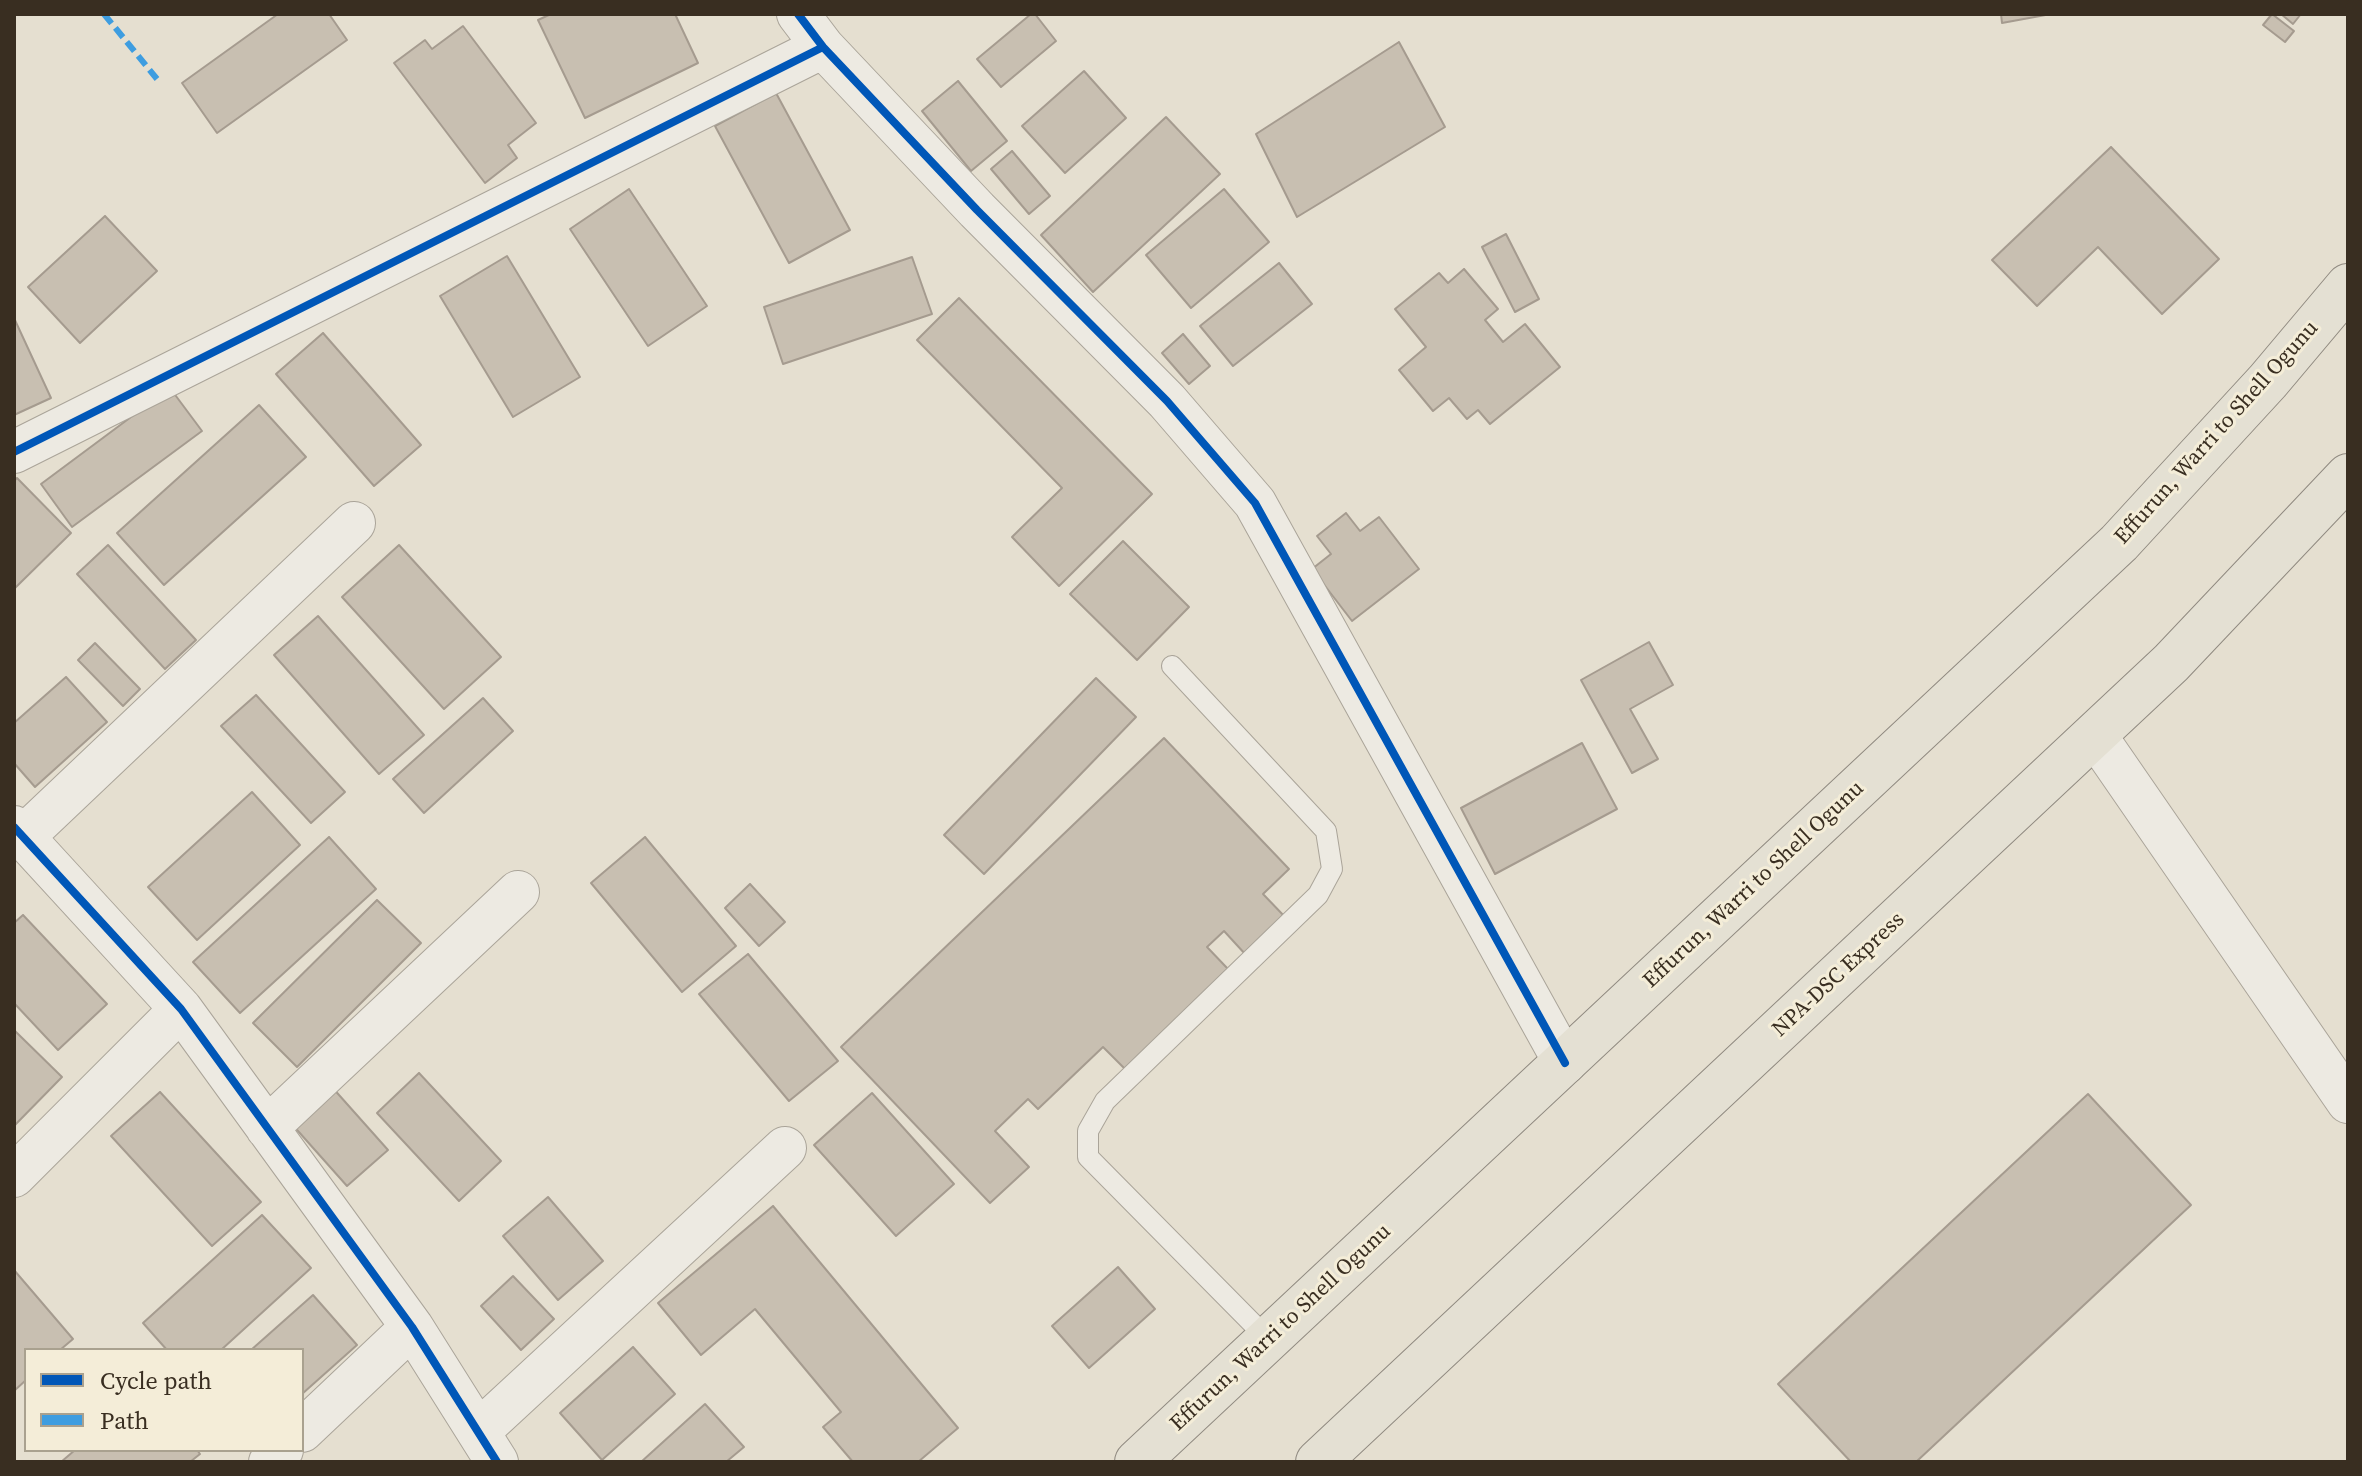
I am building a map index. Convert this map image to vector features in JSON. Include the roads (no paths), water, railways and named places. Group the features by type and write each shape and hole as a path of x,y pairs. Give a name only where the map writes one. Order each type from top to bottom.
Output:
{"main road":[{"name":"Effurun, Warri to Shell Ogunu","path":"1137,1462 2119,543 2268,381 2348,286"},
{"name":"NPA-DSC Express","path":"1318,1462 2171,663 2348,476"}],"street":[{"path":"798,14 823,47 977,210 1167,401 1255,503 1565,1063"},
{"path":"14,452 823,47"},
{"path":"354,523 19,832 181,1009 412,1327 488,1446 785,1148"},
{"path":"2095,735 2348,1102"},
{"path":"267,1128 518,892"},
{"path":"14,1176 181,1009"},
{"path":"304,1429 412,1327"}],"lane":[{"path":"1172,666 1326,831 1332,869 1318,895 1105,1101 1088,1131 1088,1157 1268,1339"}]}
